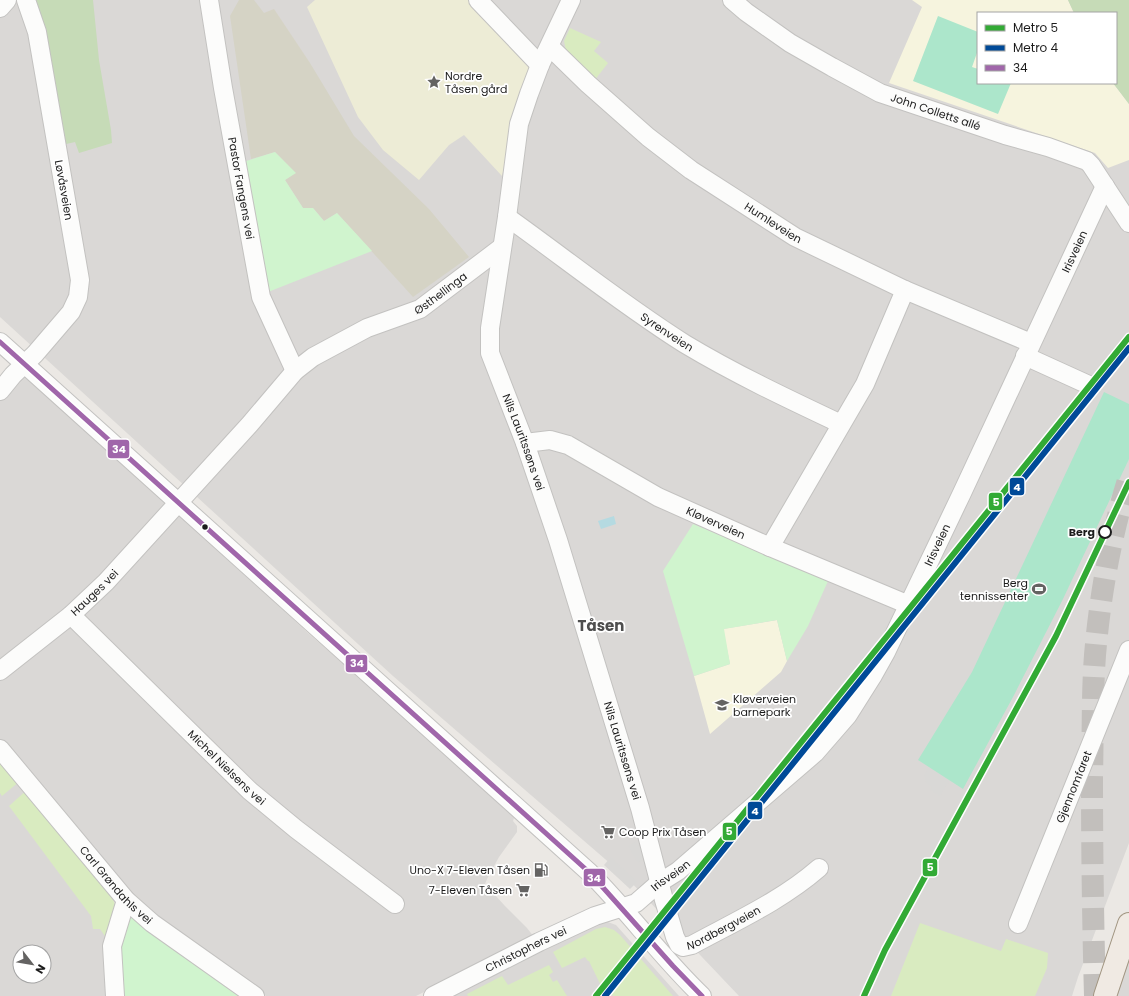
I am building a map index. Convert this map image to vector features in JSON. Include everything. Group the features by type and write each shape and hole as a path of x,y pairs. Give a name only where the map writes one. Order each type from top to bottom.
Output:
{"main road":[{"path":"1104,996 1129,924"}],"street":[{"path":"0,8 7,0"},
{"name":"Løvåsveien","path":"0,391 71,312 78,297 80,280 37,32 26,0"},
{"path":"478,0 540,65"},
{"name":"Nils Lauritssøns vei","path":"571,0 550,47 540,65 520,124 490,328 490,353 525,443 558,540 640,808 659,883"},
{"name":"John Colletts allé","path":"732,0 746,12 790,43 853,79 888,96 1087,161 1129,223"},
{"name":"Pastor Fangens vei","path":"211,1 223,88 261,297 295,371"},
{"name":"Humleveien","path":"550,47 588,84 648,137 691,170 795,237 1028,349 1091,386"},
{"name":"Irisveien","path":"621,907 636,903 659,883 678,871 815,753 848,715 886,652 909,606 1104,186"},
{"name":"Syrenveien","path":"507,217 630,307 685,344 741,375 841,424"},
{"name":"Østhellinga","path":"178,502 250,424 295,371 314,357 367,328 420,309 502,247"},
{"path":"770,547 865,384 906,290"},
{"path":"0,342 585,868 606,888 644,934 702,996"},
{"name":"Kløverveien","path":"525,443 550,440 568,445 658,497 770,547 909,606"},
{"name":"Hauges vei","path":"0,671 71,615 106,582 178,502"},
{"name":"Michel Nielsens vei","path":"71,615 250,791 296,829 395,904"},
{"name":"Gjennomfaret","path":"1018,924 1129,650"},
{"name":"Carl Grøndahls vei","path":"0,749 126,900 152,923 255,996"},
{"name":"Nordbergveien","path":"659,883 675,937 679,945 683,947 692,945 772,903 801,884 819,868"},
{"path":"115,996 112,946 126,900"},
{"name":"Christophers vei","path":"432,996 546,939 595,916 621,907"}],"shaded area":[{"path":"0,0 1129,0 1129,843 1072,996 739,996 627,878 393,676 0,317"},
{"path":"239,0 254,0 264,13 274,9 310,63 354,136 429,209 469,257 413,297 337,213 324,221 313,208 303,208 285,180 295,173 275,152 251,159 230,16"},
{"path":"912,0 1068,0 1074,12 977,12 977,84 1114,84 1129,104 1129,160 1108,168 1095,153 889,83 922,7"},
{"path":"23,377 166,503 108,568 71,605 0,662 0,400"},
{"path":"179,515 188,521 309,634 375,691 514,818 513,821 517,826 517,832 499,857 485,884 534,937 416,996 266,996 144,909 0,739 0,678"},
{"name":"Kløverveien barnepark","path":"777,620 787,661 781,672 710,734 694,676 730,664 723,629"},
{"path":"0,758 110,891 108,996 0,996"},
{"path":"934,762 954,774 940,796 930,790 932,787 926,783 924,774"},
{"path":"636,841 646,858 638,863 628,846"},
{"path":"611,857 637,882 630,889 604,865"},
{"path":"605,921 616,925 679,996 443,996"},
{"path":"1129,957 1129,996 1114,996"}],"green space":[{"path":"32,0 93,0 99,60 112,143 79,153 75,142 62,145"},
{"name":"Nordre Tåsen gård","path":"315,0 468,0 529,64 529,72 502,176 464,135 449,145 419,180 383,150 358,117 307,7"},
{"path":"1068,0 1129,0 1129,104 1114,84 1117,84 1117,12 1074,12"},
{"path":"938,16 977,32 977,53 972,67 977,69 977,84 1011,84 998,114 913,81"},
{"path":"570,28 601,42 594,51 608,63 594,81 566,51 564,41"},
{"path":"275,152 296,173 285,180 303,208 313,208 324,221 337,213 372,251 268,292 243,162"},
{"name":"Berg tennissenter","path":"1104,392 1129,404 1129,459 1063,599 1013,697 963,789 918,760 972,672"},
{"path":"693,524 828,581 808,626 787,661 777,620 724,629 730,664 694,676 663,571"},
{"path":"0,758 20,781 2,796 0,793"},
{"path":"29,788 110,891 116,907 107,939 100,929 93,929 91,916 9,806"},
{"path":"129,918 134,918 240,994 239,996 121,996 118,949"},
{"path":"920,923 1001,951 1006,939 1048,953 1047,968 1035,996 891,996"},
{"path":"605,927 614,930 620,935 673,996 613,996 608,987 603,990 589,961 585,957 562,968 553,952 596,929"},
{"path":"549,965 553,972 549,975 553,982 557,980 567,996 468,996 467,994 502,976 508,985"}],"water":[{"path":"614,516 616,524 601,529 598,521"}],"tunnel":[{"path":"1095,996 1092,778 1095,655 1107,565 1117,520 1129,477"}],"metro line":[{"name":"5","path":"596,996 1129,337"},
{"name":"4","path":"605,996 1129,348"},
{"name":"5","path":"864,996 885,950 1056,636 1129,482"}],"transit line":[{"name":"34","path":"0,342 590,873 673,966 702,996"}],"place":[{"name":"Nordre Tåsen gård","path":"434,82"},
{"name":"Berg","path":"1105,532"},
{"name":"Berg tennissenter","path":"1039,589"},
{"name":"Kløverveien barnepark","path":"722,705"},
{"name":"Coop Prix Tåsen","path":"608,832"},
{"name":"Uno-X 7-Eleven Tåsen","path":"541,870"},
{"name":"7-Eleven Tåsen","path":"523,890"}],"district":[{"name":"Tåsen","path":"601,625"}]}
